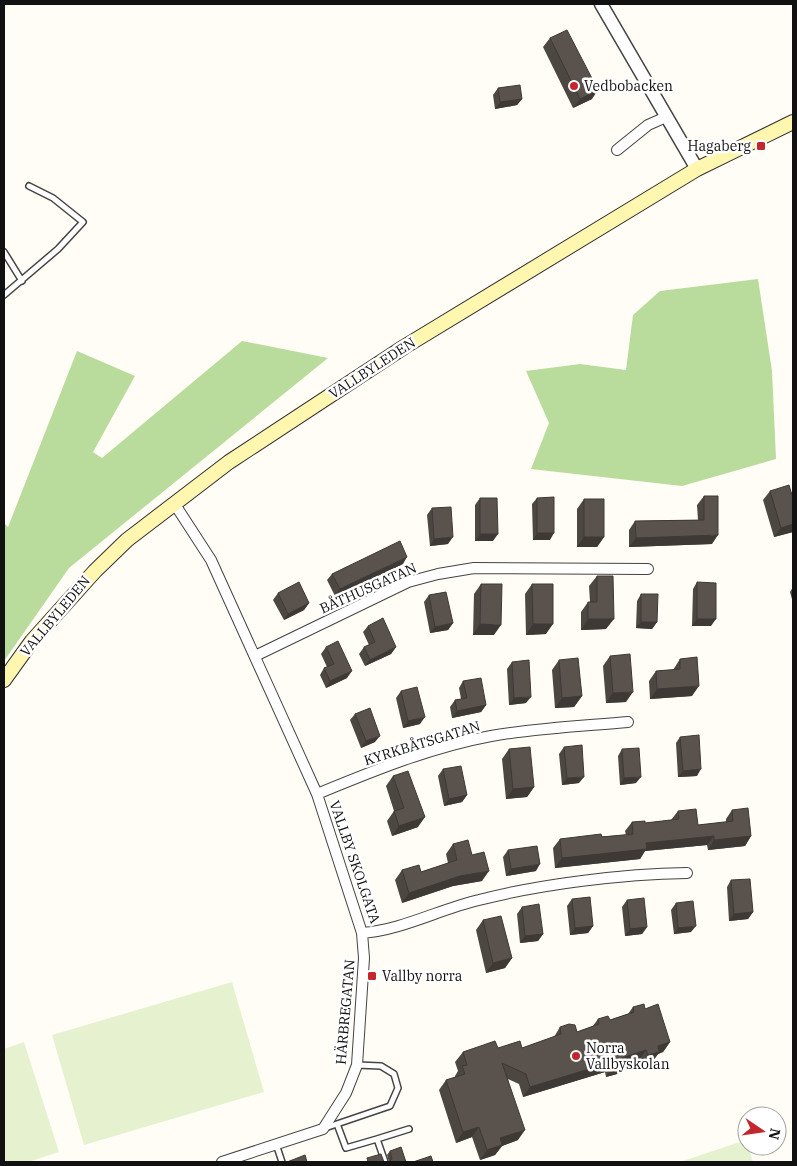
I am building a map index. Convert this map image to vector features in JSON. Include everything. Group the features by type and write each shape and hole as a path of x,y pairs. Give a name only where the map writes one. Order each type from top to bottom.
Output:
{"main road":[{"name":"VALLBYLEDEN","path":"4,680 38,634 94,571 127,540 174,503 298,415 404,347 697,169 793,122"}],"street":[{"path":"601,4 697,169"},
{"path":"618,150 648,125 666,117"},
{"name":"VALLBY SKOLGATA","path":"174,503 211,560 317,794 362,933 380,932 479,900 532,889 687,873"},
{"name":"BÅTHUSGATAN","path":"254,656 408,582 438,574 474,568 648,569"},
{"name":"KYRKBÅTSGATAN","path":"317,794 389,766 468,741 492,736 628,722"},
{"name":"HÄRBREGATAN","path":"323,1129 346,1093 357,1065 364,958 362,933"},
{"path":"222,1162 323,1129"}],"lane":[{"path":"4,296 83,222 53,198 30,186"},
{"path":"4,252 22,281"},
{"path":"323,1129 390,1106 398,1088 394,1074 381,1066 357,1065"},
{"path":"337,1124 346,1148 409,1129"},
{"path":"378,1139 385,1162"},
{"path":"276,1144 282,1162"}],"green space":[{"path":"758,279 772,371 776,459 682,486 531,469 549,423 526,371 580,364 626,370 633,315 660,291"},
{"path":"242,341 328,358 69,568 4,661 4,523 8,527 77,351 135,376 93,452 102,458"},
{"path":"232,982 264,1092 84,1145 52,1035"},
{"path":"24,1042 59,1152 28,1162 4,1162 4,1049"},
{"path":"737,1143 737,1156 751,1156 753,1162 680,1162"}],"building":[{"path":"567,30 598,90 580,99 550,38"},
{"path":"520,85 522,99 500,102 498,88"},
{"path":"789,485 793,494 793,524 781,528 770,491"},
{"path":"704,496 718,496 718,535 636,538 635,521 704,520"},
{"path":"554,497 554,533 537,533 537,498"},
{"path":"480,498 497,498 498,534 480,534"},
{"path":"584,499 604,499 604,537 584,537"},
{"path":"451,507 453,537 434,539 432,508"},
{"path":"400,541 407,557 340,589 332,574"},
{"path":"597,576 613,576 614,619 588,619 588,602 597,602"},
{"path":"299,582 309,603 288,614 278,593"},
{"path":"697,582 716,583 716,619 697,619"},
{"path":"481,584 502,584 501,625 480,624"},
{"path":"532,584 553,584 553,624 533,624"},
{"path":"446,592 453,623 435,627 429,595"},
{"path":"641,594 658,594 657,622 641,622"},
{"path":"383,618 396,647 370,660 364,647 375,642 368,626"},
{"path":"338,641 352,671 330,681 324,668 334,664 326,647"},
{"path":"630,654 633,692 613,693 610,656"},
{"path":"697,657 699,686 657,689 656,671 680,669 680,659"},
{"path":"578,658 582,696 562,698 559,660"},
{"path":"529,660 531,697 514,698 512,662"},
{"path":"481,678 486,705 457,711 455,700 467,698 463,681"},
{"path":"417,687 425,717 408,721 401,691"},
{"path":"370,708 380,736 366,741 355,714"},
{"path":"699,735 701,769 683,771 680,737"},
{"path":"582,745 584,777 567,778 564,747"},
{"path":"530,747 534,787 513,789 509,749"},
{"path":"639,748 641,777 624,778 622,749"},
{"path":"461,766 467,795 449,799 443,769"},
{"path":"408,771 425,817 399,826 394,811 404,808 393,776"},
{"path":"748,808 751,836 714,840 714,836 646,843 647,849 562,858 560,839 601,834 602,837 633,834 632,822 645,821 645,823 679,819 678,811 696,809 698,825 733,821 732,810"},
{"path":"468,840 472,855 484,852 489,871 460,876 409,893 402,870 419,865 421,872 457,860 453,844"},
{"path":"537,846 540,864 511,869 508,850"},
{"path":"750,879 753,912 734,914 731,880"},
{"path":"590,897 593,926 575,928 572,899"},
{"path":"644,898 647,927 630,929 627,900"},
{"path":"693,901 696,926 678,928 676,903"},
{"path":"539,904 543,934 525,936 522,907"},
{"path":"501,916 512,958 493,963 483,920"},
{"path":"644,1004 645,1009 658,1004 670,1042 658,1046 659,1052 648,1055 646,1050 622,1058 624,1064 613,1067 612,1062 530,1087 526,1074 502,1063 525,1130 500,1138 502,1145 487,1150 479,1127 463,1132 446,1080 465,1074 462,1066 467,1065 463,1052 495,1041 498,1048 520,1041 522,1048 561,1034 560,1027 569,1024 575,1025 577,1032 599,1024 598,1019 608,1016 610,1020 634,1012 633,1007"},
{"path":"401,1147 406,1162 389,1162 392,1159 390,1151"},
{"path":"381,1154 384,1162 368,1162 367,1158"},
{"path":"305,1155 307,1162 287,1162"},
{"path":"431,1156 433,1162 413,1162"}],"place":[{"name":"Vedbobacken","path":"574,86"},
{"name":"Hagaberg","path":"761,146"},
{"name":"Vallby norra","path":"372,976"},
{"name":"Norra Vallbyskolan","path":"576,1056"}]}
